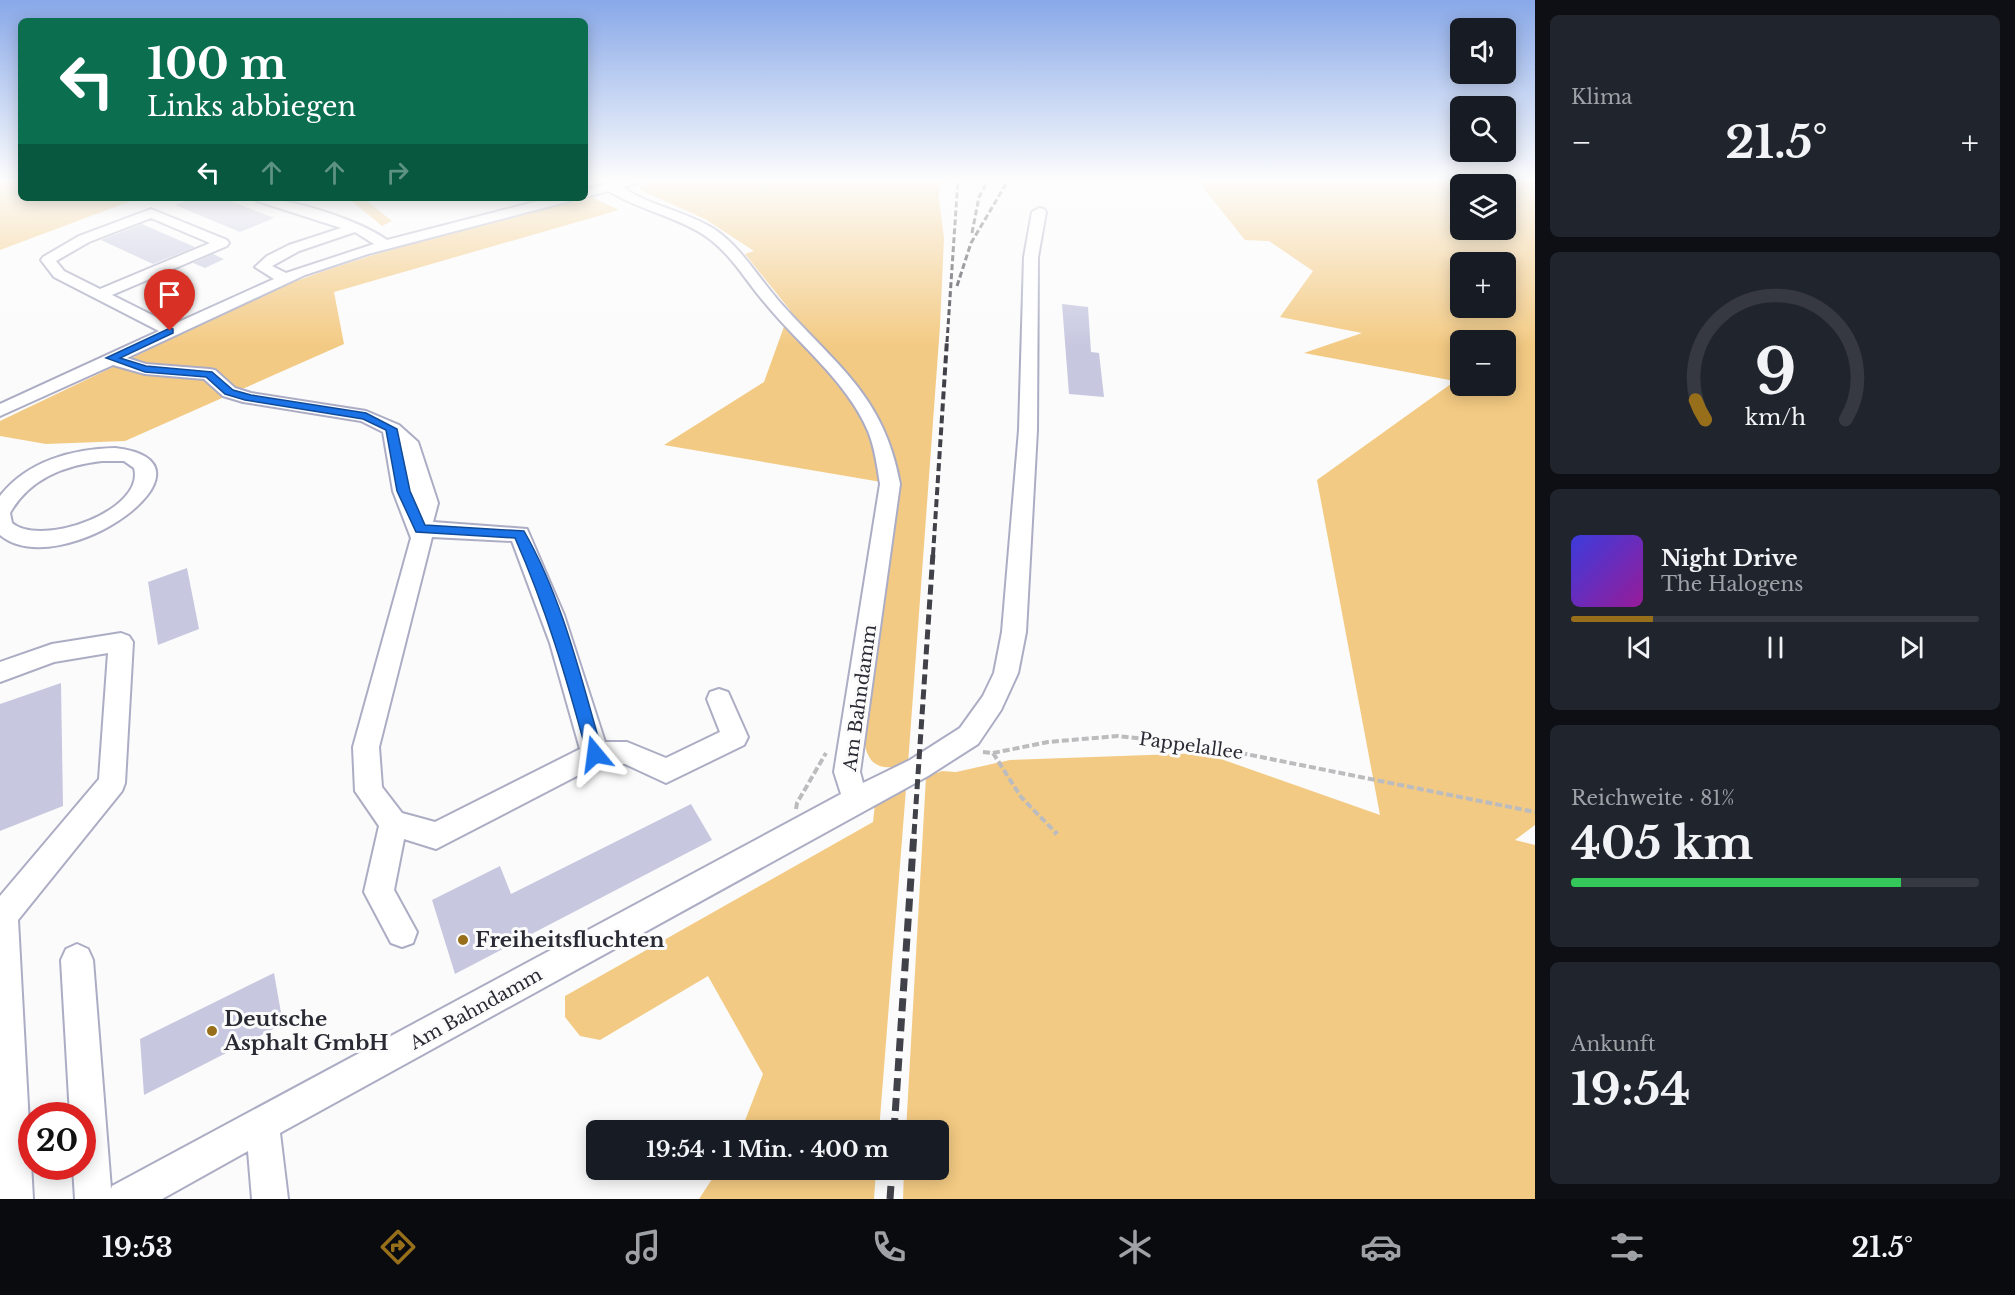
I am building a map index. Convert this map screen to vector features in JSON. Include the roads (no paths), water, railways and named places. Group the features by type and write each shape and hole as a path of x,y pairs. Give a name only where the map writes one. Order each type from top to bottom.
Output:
{"street":[{"path":"94,235 48,260 59,274 170,331"},
{"path":"100,295 222,243 203,235"},
{"path":"284,278 261,267 272,258 334,235"},
{"path":"370,235 384,245"},
{"path":"0,411 284,278 340,257 423,235"},
{"name":"Am Bahndamm","path":"125,1199 858,800 849,783 848,772 890,484 886,454 874,423 855,392 776,306 726,246 710,235"},
{"path":"858,800 958,745 979,725 1006,674 1014,632 1028,430 1031,257 1035,235"},
{"path":"111,358 145,369 209,374 229,392 249,398 366,416 392,429 404,491 423,538 366,747 369,791 393,823 436,836 595,754 627,753 666,771 735,737 719,699"},
{"path":"115,454 138,461 146,470 146,482 139,495 124,509 103,522 79,532 53,538 30,539 12,534 2,526 0,514 6,500 38,473 84,456 115,454"},
{"path":"421,529 520,534 544,590 569,661 595,754"},
{"path":"0,672 52,653 122,642 112,783 1,918 15,1199"},
{"path":"393,823 380,892 402,932"},
{"path":"77,960 93,1199"},
{"path":"261,1126 270,1199"}],"railway":[{"path":"947,342 954,235"},
{"path":"957,286 976,235"},
{"path":"933,555 947,340"},
{"path":"914,834 933,553"},
{"path":"895,1120 914,832"},
{"path":"890,1199 891,1180"}],"place":[{"name":"Freiheitsfluchten","path":"463,940"},
{"name":"Deutsche Asphalt GmbH","path":"212,1031"}]}
